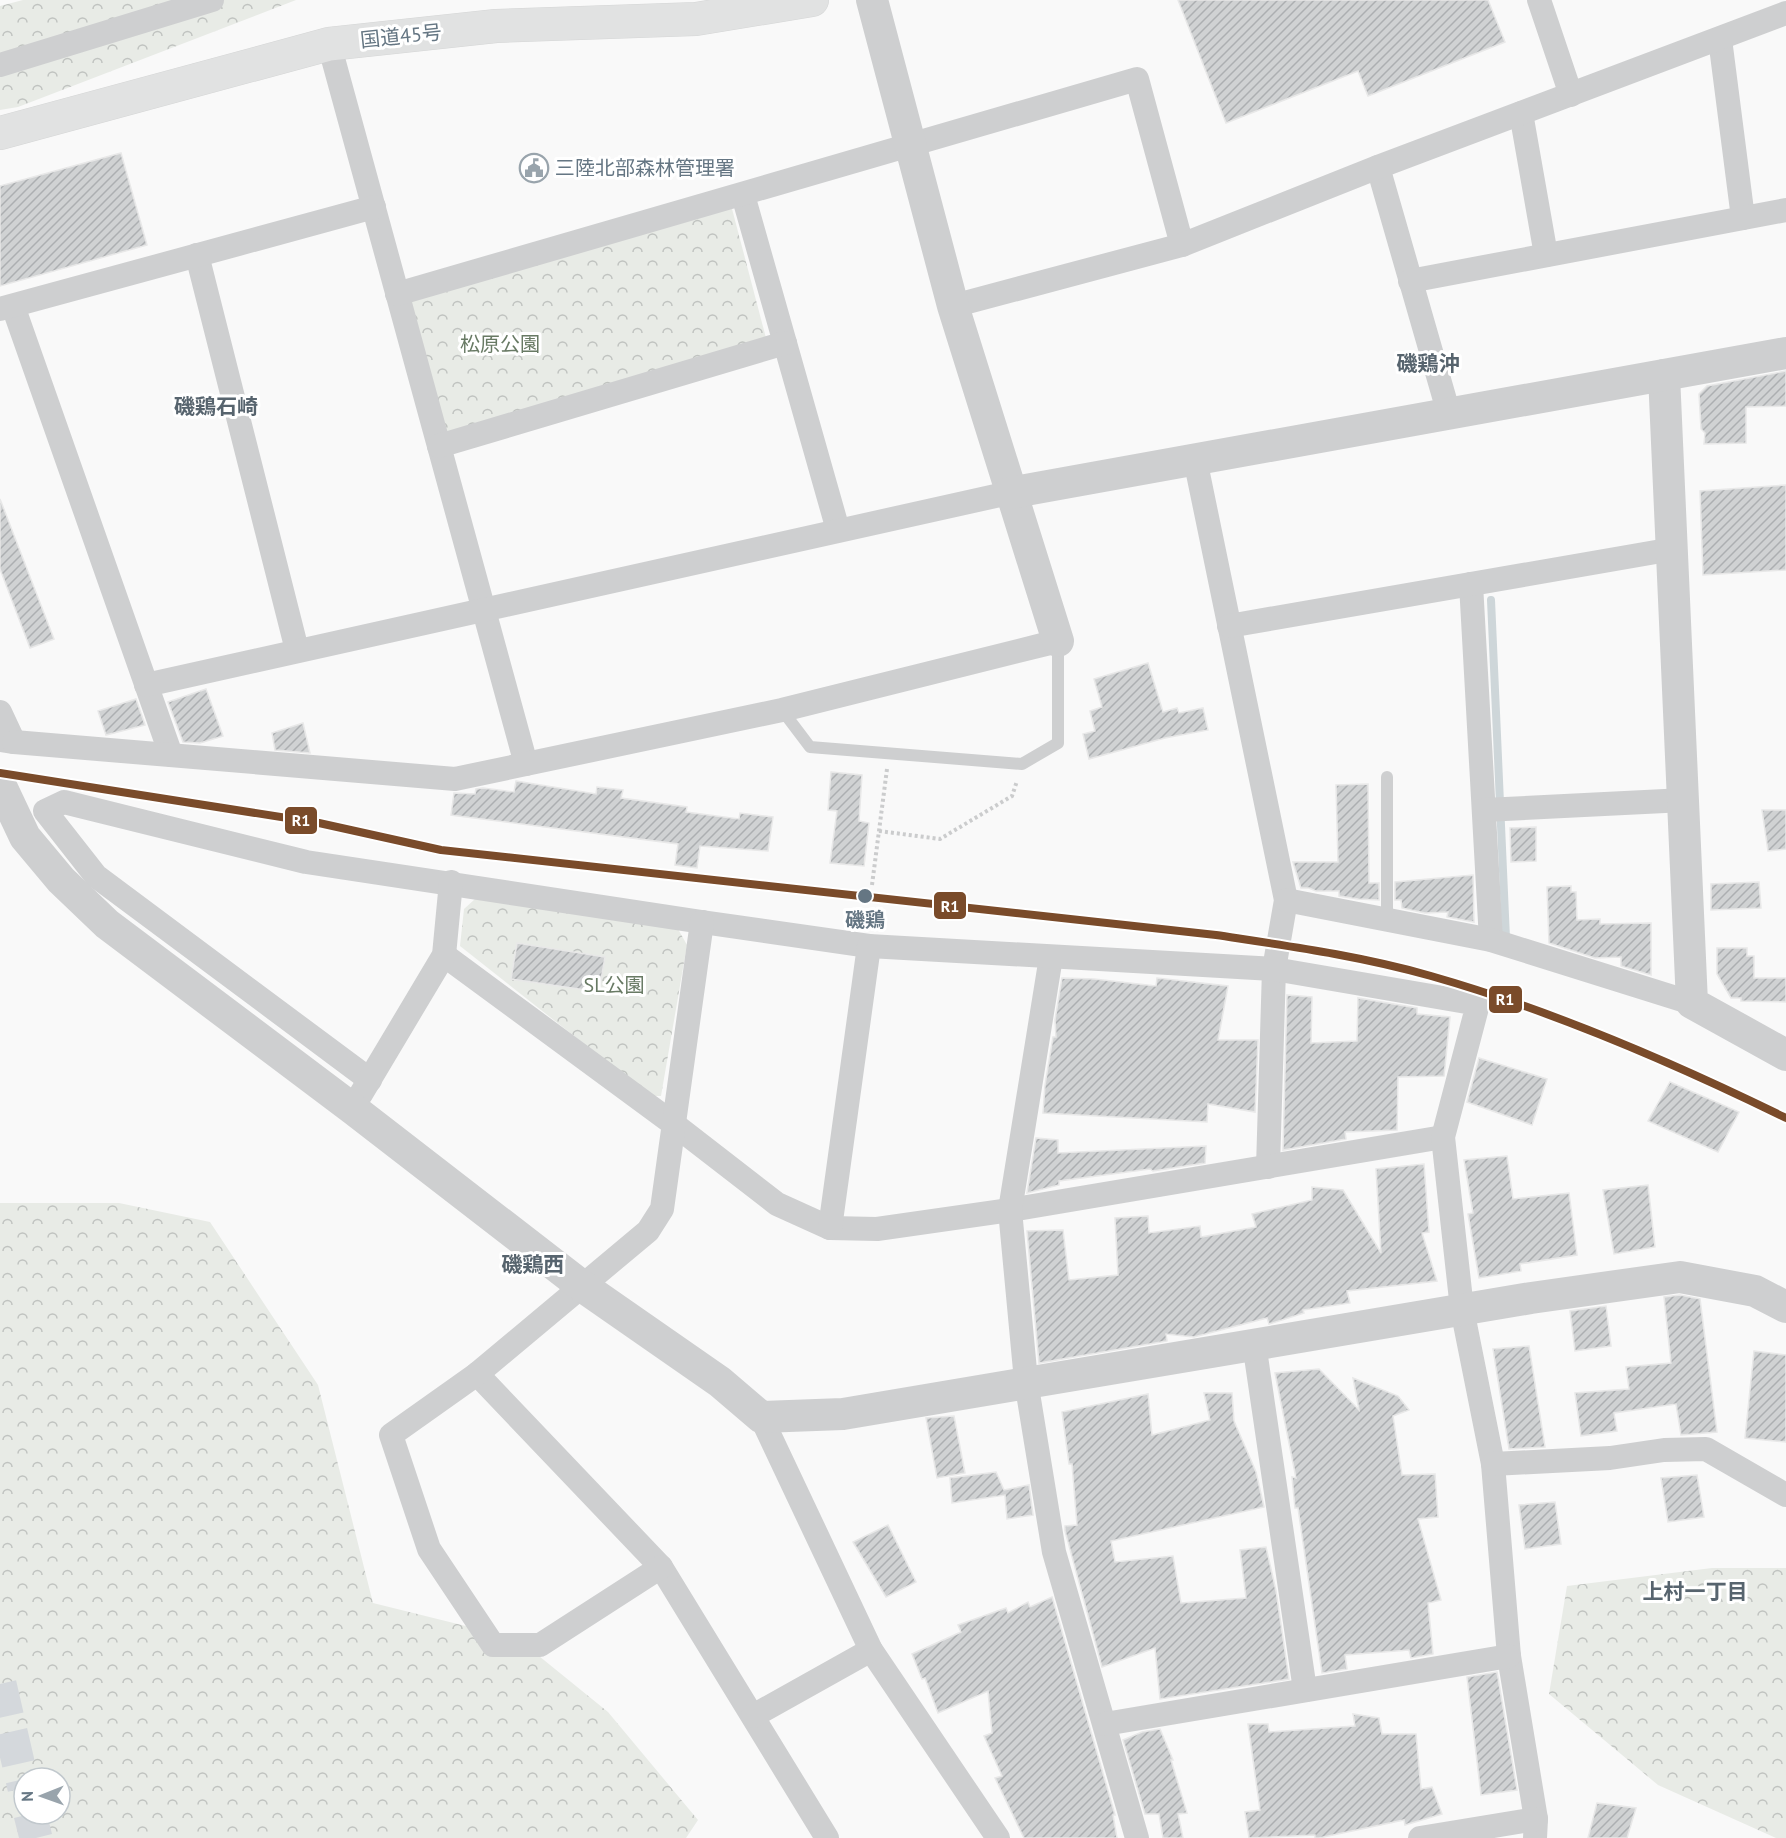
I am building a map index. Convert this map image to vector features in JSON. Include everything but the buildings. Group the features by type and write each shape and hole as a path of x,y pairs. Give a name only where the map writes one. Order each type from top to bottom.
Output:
{"highway":[{"name":"国道45号","path":"0,133 329,44 496,26 696,19 812,0"}],"street":[{"path":"0,65 212,0"},
{"path":"0,712 7,741 455,779 782,710 1058,641 1009,493 953,306 872,0"},
{"path":"1539,0 1571,95"},
{"path":"953,306 1182,245 1378,167 1786,13"},
{"path":"1720,39 1743,218"},
{"path":"329,44 526,764"},
{"path":"398,294 910,147 1137,79 1182,245"},
{"path":"1521,113 1546,255"},
{"path":"1378,167 1449,414"},
{"path":"743,195 838,530"},
{"path":"171,755 6,307 374,207"},
{"path":"1410,281 1786,210"},
{"path":"197,255 297,651"},
{"path":"439,446 785,343"},
{"path":"146,685 1009,493 1786,353"},
{"path":"1664,375 1685,800 1692,1003"},
{"path":"1195,459 1286,900 1274,969 1268,1167"},
{"path":"1229,626 1673,549"},
{"path":"1471,584 1491,940"},
{"path":"0,784 25,837 61,880 106,924 582,1286 720,1382 761,1417 871,1650 998,1838"},
{"path":"1484,810 1685,800"},
{"path":"370,1080 96,876 45,811 64,802 306,862 869,946 1274,969 1478,1004 1443,1137 1462,1309 1493,1464 1509,1656 1536,1828 1420,1838"},
{"path":"352,1109 444,955 451,882"},
{"path":"1286,900 1491,940 1692,1003 1786,1055"},
{"path":"660,1567 540,1645 493,1645 429,1549 391,1435 477,1374 648,1231 662,1209 702,922"},
{"path":"830,1228 869,946"},
{"path":"444,955 675,1125 777,1204 830,1228 877,1229 1010,1210 1443,1137"},
{"path":"1051,957 1010,1210 1026,1381 1054,1552 1137,1838"},
{"path":"761,1417 843,1414 1254,1343 1680,1277 1755,1291 1786,1307"},
{"path":"1254,1343 1305,1690"},
{"path":"477,1374 660,1567 827,1838"},
{"path":"1493,1464 1610,1458 1664,1450 1706,1449 1786,1495"},
{"path":"753,1716 871,1650"},
{"path":"1105,1724 1509,1656"}],"lane":[{"path":"782,710 810,747 1022,764 1058,743 1058,641"},
{"path":"1387,777 1387,920"}],"path":[{"path":"872,885 890,754"},
{"path":"879,831 940,839 1012,796 1022,764"}],"green space":[{"path":"23,0 296,0 18,107 0,110 0,6"},
{"name":"松原公園","path":"731,205 766,338 445,433 408,299"},
{"name":"SL公園","path":"475,899 678,929 687,945 661,1096 650,1096 460,946 464,909"},
{"path":"0,1203 119,1203 210,1222 318,1385 373,1603 518,1639 608,1712 698,1820 686,1838 0,1838"},
{"path":"1712,1568 1786,1568 1786,1838 1776,1838 1658,1785 1549,1694 1567,1586"}],"waterway":[{"path":"1491,600 1506,938"}],"tunnel":[{"path":"0,1684 19,1766"},
{"path":"33,1826 36,1838"}],"transit line":[{"name":"R1","path":"0,773 319,823 441,850 1216,935 1351,957 1431,976 1522,1005 1612,1039 1786,1118"}],"place":[{"name":"三陸北部森林管理署","path":"534,168"},
{"name":"磯鶏","path":"865,896"}],"district":[{"name":"磯鶏沖","path":"1428,363"},
{"name":"磯鶏石崎","path":"216,406"},
{"name":"磯鶏西","path":"533,1264"},
{"name":"上村一丁目","path":"1695,1591"}]}
